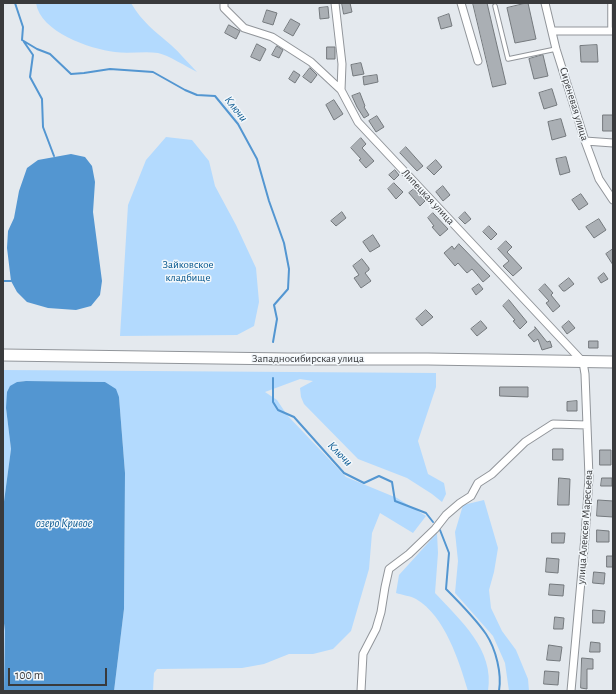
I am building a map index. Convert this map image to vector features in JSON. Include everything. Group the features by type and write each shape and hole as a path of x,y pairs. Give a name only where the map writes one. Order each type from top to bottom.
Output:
{"main road":[{"name":"Западносибирская улица","path":"3,355 613,362"}],"street":[{"path":"224,3 224,8 244,28 272,37 310,62 341,90"},
{"path":"335,3 342,64 341,90"},
{"path":"461,3 478,61"},
{"name":"Сиреневая улица","path":"545,3 556,49 585,141 599,179 613,200"},
{"path":"552,31 611,31"},
{"name":"Липецкая улица","path":"341,90 358,122 583,362"},
{"path":"585,141 613,143"},
{"name":"улица Алексея Маресьева","path":"571,691 586,537 589,484 585,374 583,362"},
{"path":"361,691 363,654 376,630 389,569 409,554 435,529 446,515 471,496 478,483 492,474 525,442 554,424 587,425"}],"lane":[{"path":"610,3 611,31"},
{"path":"495,6 508,59 556,49"}],"green space":[{"path":"36,3 131,3 144,21 174,48 197,72 158,53 115,52 80,43 56,30 47,22 40,13"},
{"name":"Зайковское кладбище","path":"166,137 192,140 209,161 215,186 236,225 256,268 259,302 254,326 237,335 120,336 128,205 146,160"},
{"path":"3,370 436,373 436,387 418,441 428,474 444,483 446,494 442,502 407,478 358,459 304,404 301,397 300,388 313,381 300,379 265,392 277,400 287,415 346,477 397,498 426,516 413,533 380,513 372,533 369,569 351,631 333,649 313,654 289,654 264,664 242,668 157,669 154,673 153,691 114,691 124,609 125,473 119,397 105,382 17,382 6,408 11,449 3,509"},
{"path":"484,500 498,548 489,590 491,608 502,631 516,650 528,679 529,691 509,691 505,663 493,636 455,593 458,561 455,532 463,505"},
{"path":"437,533 438,553 435,593 465,625 481,649 489,676 488,691 468,691 450,640 435,616 416,599 396,593 399,575"},
{"path":"3,616 5,631 4,691 3,691"}],"water":[{"path":"71,154 85,157 92,166 95,182 93,212 102,281 100,295 91,306 76,310 48,308 27,302 17,292 11,281 7,248 8,231 14,218 19,191 27,168 38,160"},
{"name":"озеро Кривое","path":"17,382 105,382 116,389 119,397 125,473 124,609 114,691 4,691 5,631 3,616 3,509 11,449 6,408 7,392 10,386"}],"building":[{"path":"342,3 350,3 352,12 344,14"},
{"path":"473,3 487,3 506,84 493,87"},
{"path":"528,3 536,39 515,43 507,8"},
{"path":"328,7 329,18 320,19 319,8"},
{"path":"267,10 277,13 273,25 263,22"},
{"path":"449,14 452,26 441,29 438,18"},
{"path":"291,19 300,24 293,36 284,31"},
{"path":"229,25 240,31 236,39 225,33"},
{"path":"257,44 266,49 260,61 251,57"},
{"path":"597,45 598,62 581,62 580,46"},
{"path":"277,46 283,50 279,58 272,55"},
{"path":"327,47 335,47 335,59 327,59"},
{"path":"543,55 548,76 534,79 529,59"},
{"path":"361,63 364,74 353,76 351,65"},
{"path":"310,68 317,75 311,83 303,77"},
{"path":"294,71 300,75 295,83 289,79"},
{"path":"377,75 378,82 364,85 363,77"},
{"path":"552,89 557,105 544,109 539,93"},
{"path":"360,93 365,106 364,107 369,115 364,118 352,96"},
{"path":"334,100 343,114 334,120 326,105"},
{"path":"603,115 613,115 613,131 603,131"},
{"path":"377,116 384,127 376,132 369,121"},
{"path":"561,119 566,136 552,140 548,122"},
{"path":"361,138 366,144 362,148 374,161 366,168 359,160 361,159 351,148"},
{"path":"406,147 423,166 417,171 400,153"},
{"path":"566,157 570,172 560,175 556,159"},
{"path":"436,160 442,167 434,175 427,168"},
{"path":"395,170 399,175 394,180 389,175"},
{"path":"394,183 403,192 396,199 388,189"},
{"path":"443,186 450,195 443,201 436,192"},
{"path":"414,189 425,201 420,206 409,193"},
{"path":"581,194 588,204 579,210 572,200"},
{"path":"342,212 346,218 336,226 331,221"},
{"path":"465,212 471,219 465,224 459,218"},
{"path":"433,213 448,229 440,236 432,227 434,226 428,218"},
{"path":"599,219 606,230 594,238 586,227"},
{"path":"489,226 497,234 491,240 483,232"},
{"path":"373,235 380,246 370,252 363,242"},
{"path":"506,241 512,247 507,252 522,268 513,276 503,266 509,261 498,249"},
{"path":"459,244 490,276 483,282 472,269 467,273 458,263 455,266 444,253 452,246 454,249"},
{"path":"613,249 613,265 606,254"},
{"path":"362,259 369,268 369,270 365,273 371,281 361,288 354,278 359,275 353,266"},
{"path":"604,273 608,279 601,283 598,278"},
{"path":"569,278 574,284 563,291 559,286"},
{"path":"479,284 483,289 476,295 472,289"},
{"path":"545,284 553,293 551,295 560,306 553,312 546,303 549,301 539,290"},
{"path":"509,300 527,322 520,329 513,321 515,320 503,306"},
{"path":"426,310 433,317 422,326 416,319"},
{"path":"481,321 487,328 477,336 471,329"},
{"path":"569,321 575,328 567,334 562,327"},
{"path":"535,327 547,342 550,341 552,347 542,350 538,339 534,342 528,335 535,329"},
{"path":"589,341 598,341 598,348 589,348"},
{"path":"500,387 528,387 528,397 500,396"},
{"path":"577,401 577,411 567,411 567,402"},
{"path":"553,449 563,449 563,460 553,460"},
{"path":"600,450 611,450 611,465 600,465"},
{"path":"559,478 570,479 569,505 558,505"},
{"path":"602,478 612,478 612,486 601,486"},
{"path":"598,500 613,501 613,517 597,516"},
{"path":"597,530 609,531 609,542 597,542"},
{"path":"552,533 565,533 564,543 552,543"},
{"path":"607,556 613,556 613,567 607,567"},
{"path":"547,558 559,559 558,573 546,572"},
{"path":"594,572 605,573 604,584 593,583"},
{"path":"550,584 564,585 563,596 549,595"},
{"path":"593,610 605,611 604,623 593,623"},
{"path":"555,617 564,618 563,629 554,629"},
{"path":"591,642 600,643 600,652 590,652"},
{"path":"549,645 562,647 560,661 547,660"},
{"path":"582,658 593,659 593,669 587,669 587,689 581,688"},
{"path":"545,671 559,672 558,685 544,684"}],"waterway":[{"name":"Ключи","path":"15,3 23,27 22,40 37,49 50,54 71,74 110,69 153,72 197,95 215,96 238,124 257,159 269,201 284,243 289,269 288,289 274,305 277,319 273,342"},
{"path":"24,42 33,55 30,77 42,99 43,127 54,156"},
{"path":"3,281 11,281"},
{"name":"Ключи","path":"273,378 273,402 278,410 294,417 344,473 364,483 379,476 392,482 395,501 426,513 433,522"},
{"name":"Ключи","path":"440,530 449,553 446,589 472,616 490,640 499,669 499,691"}]}
